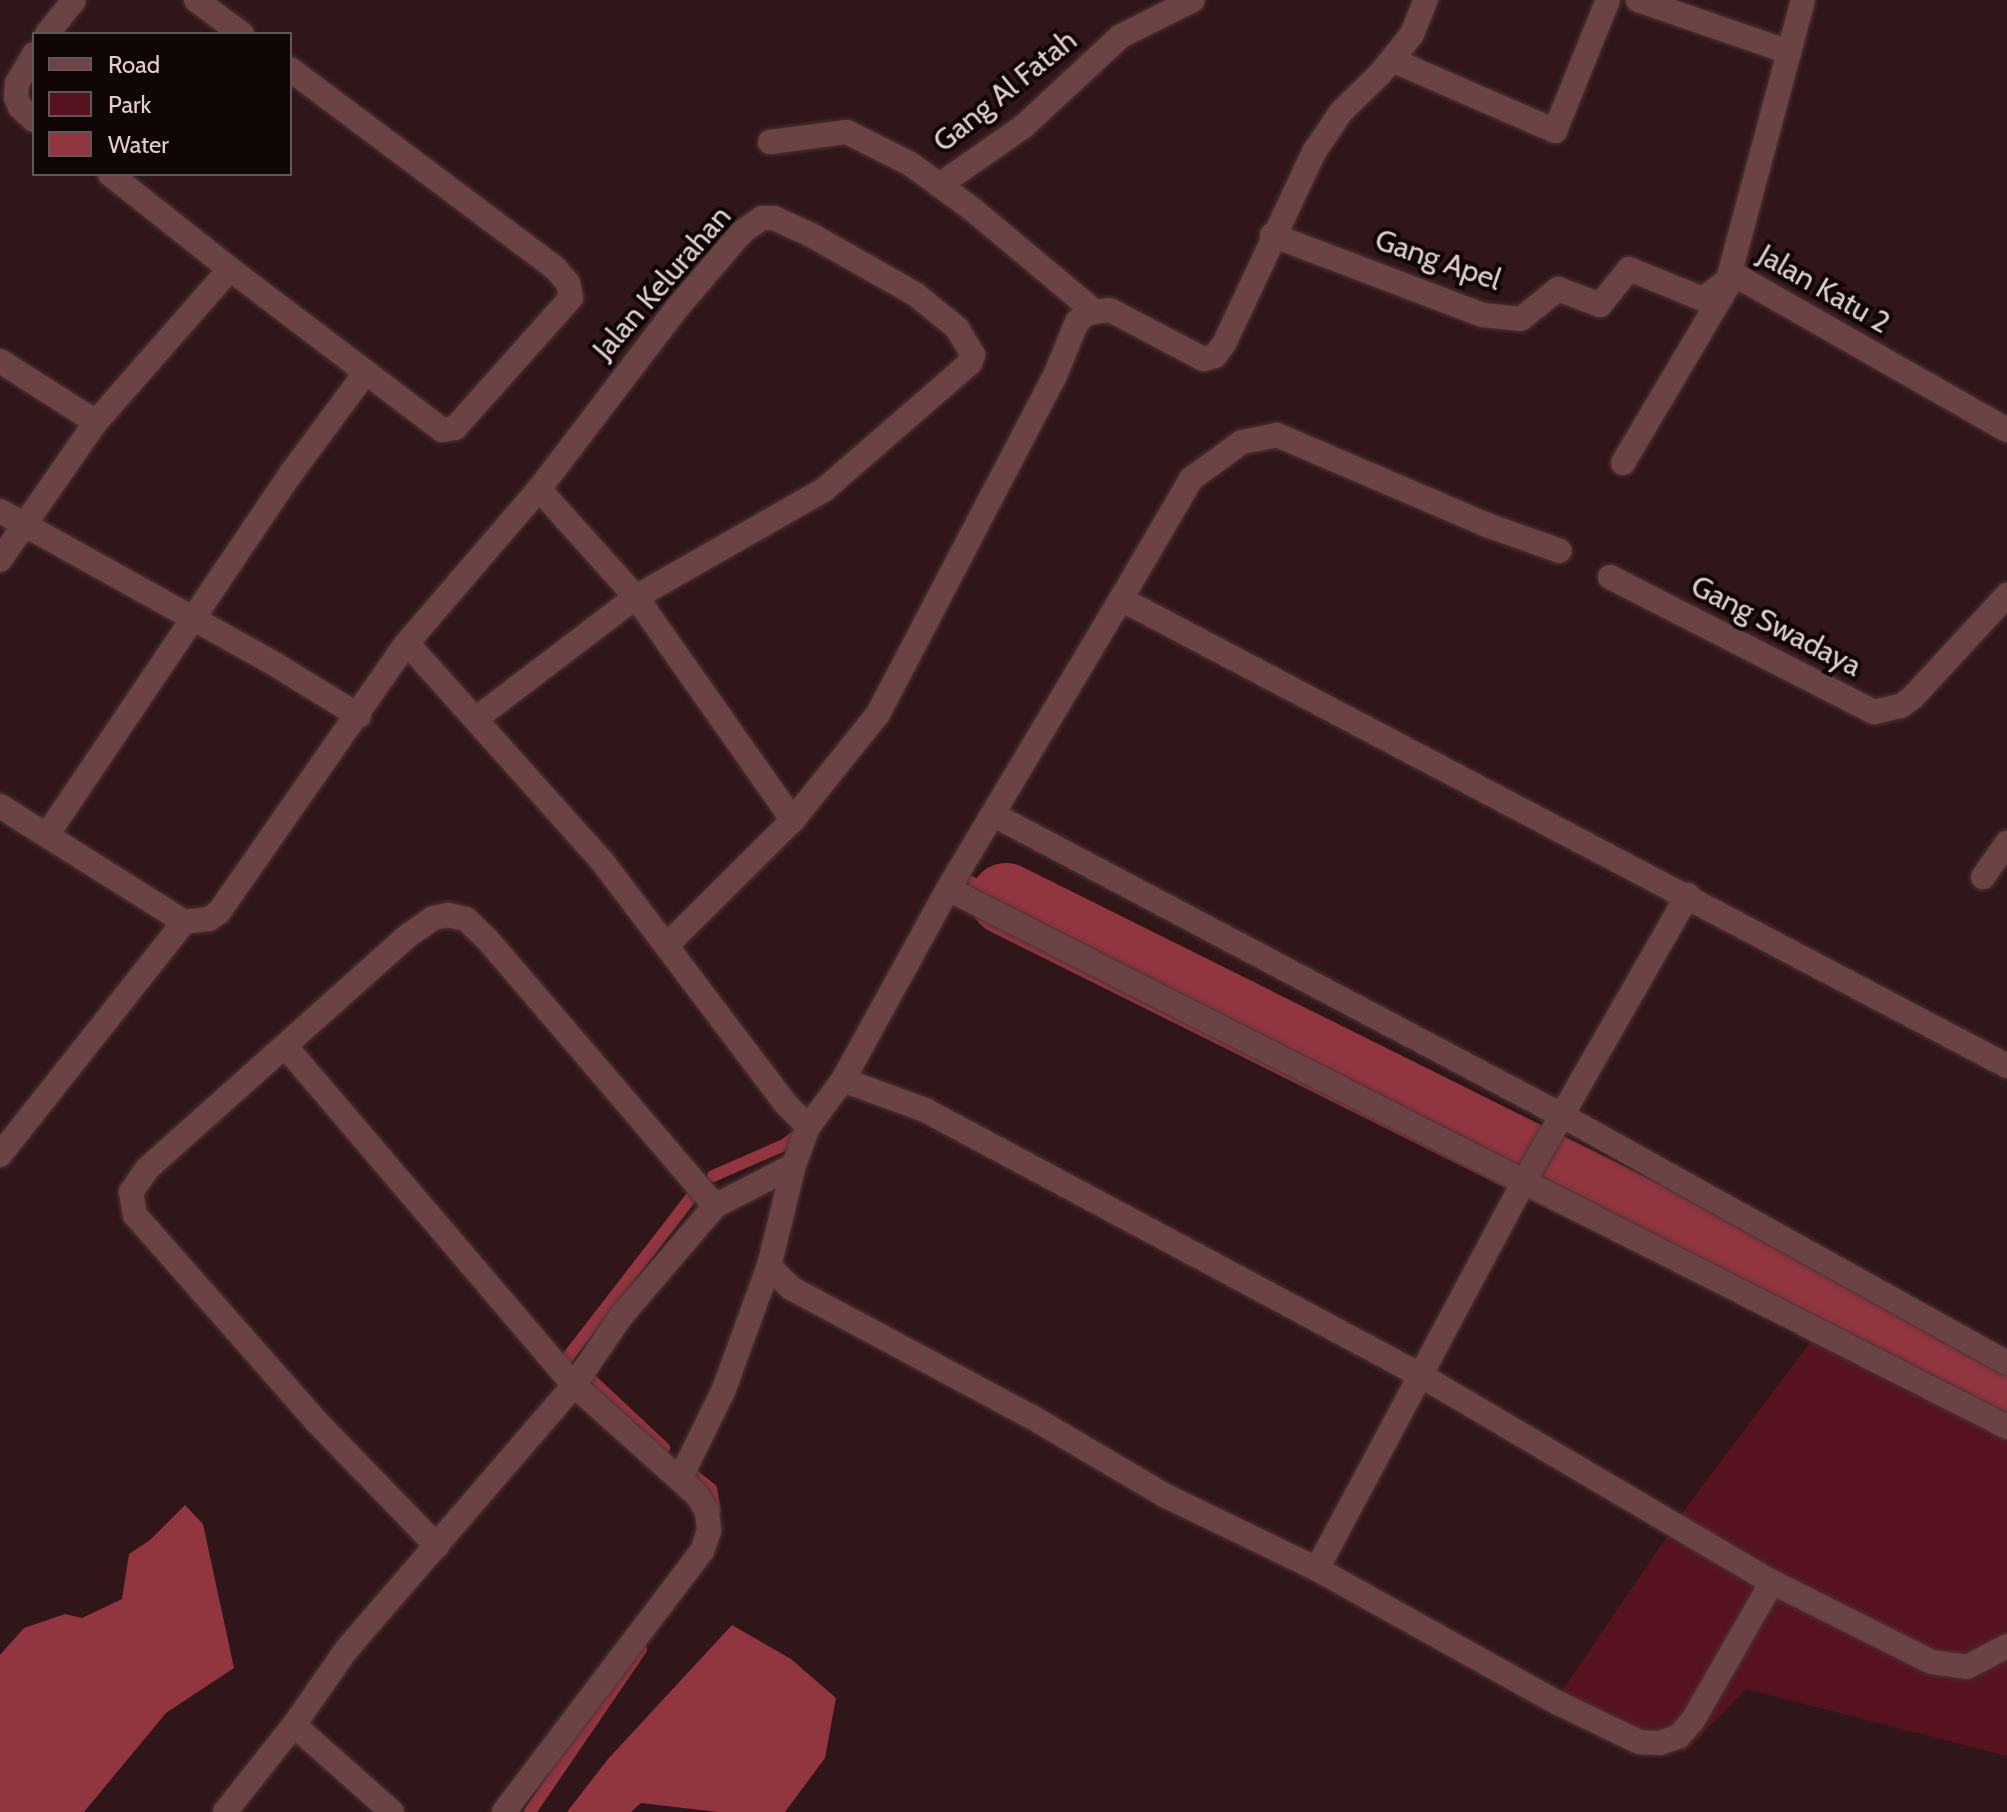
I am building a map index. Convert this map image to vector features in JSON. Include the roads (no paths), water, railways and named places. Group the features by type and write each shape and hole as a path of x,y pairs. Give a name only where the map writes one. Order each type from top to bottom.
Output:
{"street":[{"path":"49,32 74,0"},
{"path":"196,0 239,32"},
{"name":"Gang Al Fatah","path":"941,184 1024,126 1121,36 1193,0"},
{"path":"667,945 793,820 878,714 1054,378 1077,322 1094,311 1110,310 1203,359 1215,356 1225,342 1272,235 1314,152 1341,112 1392,60 1412,34 1426,0"},
{"path":"1392,60 1555,131 1608,0"},
{"path":"1638,0 1789,52"},
{"name":"Jalan Katu 2","path":"1803,0 1730,272 2007,430"},
{"path":"32,57 17,83 16,97 20,107 32,118"},
{"path":"113,176 439,429 450,430 571,298 571,293 555,268 292,71"},
{"name":"Gang Al Fatah","path":"770,142 847,132 909,163 941,184 1094,311"},
{"name":"Jalan Kelurahan","path":"539,489 640,354 742,232 762,218 774,218 915,294 957,328 973,355 970,363 825,489 636,597"},
{"name":"Gang Apel","path":"1272,235 1483,315 1521,319 1558,289 1600,305 1629,269 1703,299 1735,275"},
{"path":"0,560 96,422 230,269"},
{"path":"1623,463 1735,275"},
{"path":"0,361 96,422"},
{"path":"47,835 292,472 366,372"},
{"path":"680,1479 724,1389 769,1266 794,1165 808,1127 843,1080 948,889 1191,479 1242,442 1277,435 1487,525 1560,551"},
{"path":"4,816 47,835 184,922 209,919 219,912 359,716 407,643 539,489 636,597 793,820"},
{"path":"0,511 359,716"},
{"name":"Gang Swadaya","path":"1610,577 1874,712 1901,706 1913,697 2007,595"},
{"path":"477,718 636,597"},
{"path":"1121,599 1688,895 2007,1066"},
{"path":"407,643 602,861 786,1104 808,1127"},
{"path":"994,815 1558,1125 2007,1363"},
{"path":"1983,877 2007,843"},
{"path":"948,889 1528,1176 2007,1427"},
{"path":"1317,1569 1528,1176 1688,895"},
{"path":"437,1546 316,1421 135,1215 131,1192 148,1168 286,1047 339,995 433,918 448,915 466,919 487,939 715,1206"},
{"path":"0,1155 184,922"},
{"path":"286,1047 574,1385 680,1479 707,1511 709,1531 702,1551 504,1812"},
{"path":"843,1080 925,1110 1420,1375 1772,1582 1932,1662 1967,1667 2007,1646"},
{"path":"225,1812 294,1725 347,1649 574,1385 622,1315 715,1206 794,1165"},
{"path":"769,1266 791,1288 1030,1416 1164,1495 1317,1569 1556,1702 1639,1742 1660,1743 1679,1736 1693,1720 1772,1582"},
{"path":"294,1725 392,1812"}],"water":[{"path":"185,1505 203,1524 234,1668 166,1713 84,1812 0,1812 0,1655 24,1628 65,1614 82,1618 122,1599 129,1554 150,1540"},
{"path":"732,1625 791,1659 836,1698 825,1758 785,1812 718,1812 641,1803 631,1812 567,1812 608,1759"}],"waterway":[{"path":"956,883 960,877 1006,899"},
{"path":"1006,899 2007,1397"},
{"path":"713,1176 784,1145 803,1131"},
{"path":"567,1358 692,1196"},
{"path":"586,1375 664,1448"},
{"path":"691,1473 711,1489 715,1511"},
{"path":"530,1812 641,1649"}]}
